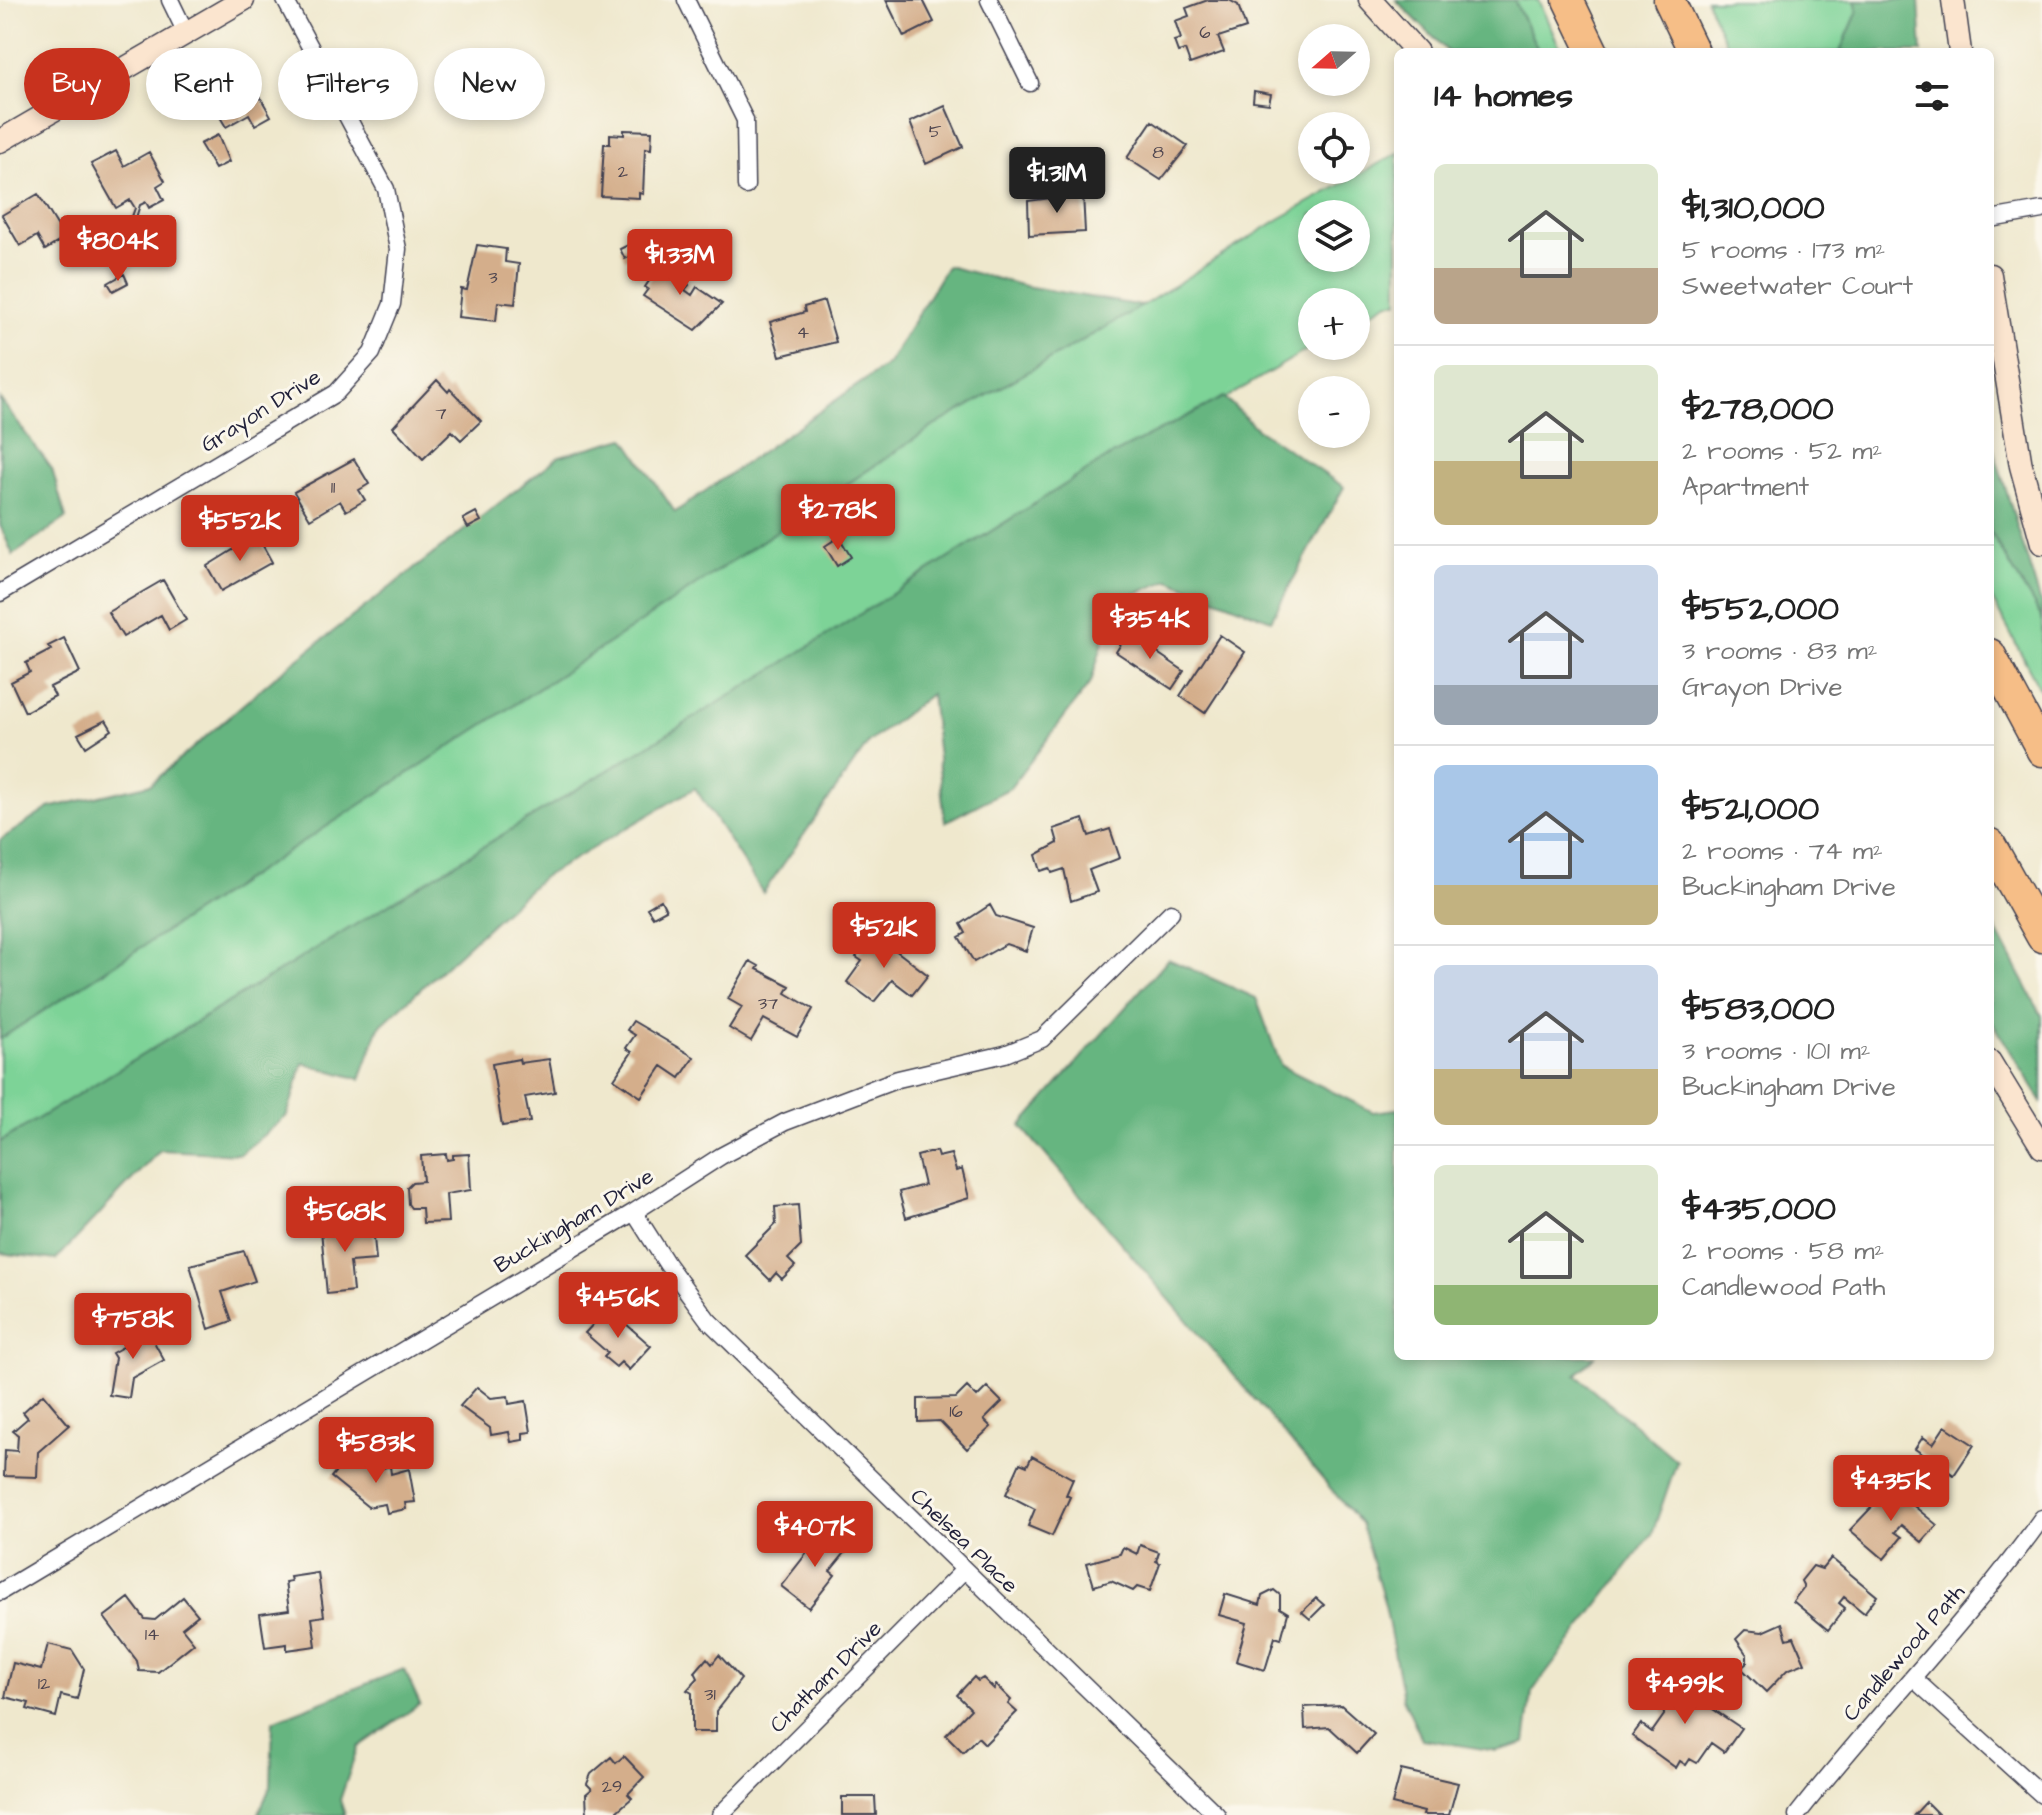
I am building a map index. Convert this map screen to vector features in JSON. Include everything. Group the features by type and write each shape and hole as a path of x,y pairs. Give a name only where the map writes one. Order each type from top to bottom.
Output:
{"highway":[{"path":"1568,0 1591,48"},
{"path":"1669,0 1692,48"},
{"path":"1994,661 2042,751"},
{"path":"1994,851 2042,937"}],"main road":[{"path":"0,141 243,0"},
{"path":"1370,0 1413,48"},
{"path":"1953,0 1959,48"},
{"path":"1994,300 2021,466 2042,543"},
{"path":"1994,1069 2042,1147"}],"street":[{"path":"170,0 186,33"},
{"name":"Grayon Drive","path":"0,593 336,393 372,353 392,304 398,249 386,189 285,0"},
{"path":"686,0 745,120 746,186"},
{"path":"989,0 1030,83"},
{"path":"1994,218 2042,210"},
{"name":"Buckingham Drive","path":"0,1592 634,1212 721,1156 785,1122 898,1079 1005,1054 1042,1039 1171,912"},
{"name":"Chelsea Place","path":"634,1212 708,1320 1217,1815"},
{"name":"Candlewood Path","path":"1797,1815 1843,1756 1998,1580 2042,1518"},
{"name":"Chatham Drive","path":"720,1815 963,1571"},
{"path":"1914,1679 2042,1795"}],"green space":[{"path":"1396,0 1514,0 1537,48 1444,48"},
{"path":"1514,0 1538,0 1560,48 1537,48"},
{"path":"1706,0 1855,0 1858,11 1842,48 1728,48"},
{"path":"1855,0 1919,0 1922,48 1842,48 1858,11"},
{"path":"1394,155 1394,302 1370,313 1370,288 1298,288 1298,355 763,676 0,1142 0,1039 934,426 1142,306 1298,208 1298,272 1370,272 1370,200 1313,200 1342,184 1370,184 1370,169"},
{"path":"947,266 1025,286 1142,306 934,426 629,630 0,1039 0,840 49,808 151,784 277,675 560,456 625,438 675,512 888,364"},
{"path":"1224,397 1256,428 1344,487 1271,620 1169,580 1115,602 1091,682 1010,788 945,822 931,694 869,742 763,893 695,788 540,879 379,1027 360,1079 303,1063 287,1116 240,1154 160,1150 56,1260 0,1253 0,1142 767,673 1110,456"},
{"path":"0,399 52,469 66,518 13,555 0,525"},
{"path":"1994,451 2042,607 2042,618 1994,538"},
{"path":"1994,538 2042,618 2042,693 1994,603"},
{"path":"1994,926 2042,1016 2042,1102 1994,1024"},
{"path":"1168,959 1256,998 1281,1066 1373,1112 1394,1109 1394,1360 1591,1360 1576,1375 1677,1461 1652,1534 1532,1692 1525,1743 1496,1751 1422,1739 1403,1698 1385,1605 1361,1524 1021,1126"},
{"path":"404,1669 420,1704 358,1747 340,1800 345,1815 258,1815 271,1785 273,1721"}],"building":[{"path":"886,0 923,0 934,22 904,37"},
{"path":"1208,0 1229,0 1238,5 1246,28 1218,37 1224,52 1190,64 1185,50 1178,52 1174,41 1181,39 1175,21 1189,16 1186,8"},
{"path":"1254,91 1271,94 1269,104 1253,102"},
{"path":"262,100 271,116 255,125 252,120 262,120"},
{"path":"945,106 963,147 926,164 910,122"},
{"path":"222,120 238,120 226,127"},
{"path":"1152,121 1188,146 1161,180 1127,158"},
{"path":"624,130 652,131 651,149 645,148 643,194 639,193 639,198 601,196 604,144 610,144 610,134 624,135"},
{"path":"218,135 229,162 215,169 200,144"},
{"path":"116,151 124,166 149,152 165,181 157,186 164,200 149,208 146,202 140,205 134,224 130,222 135,208 130,200 116,208 91,164"},
{"path":"38,194 65,238 45,250 37,236 20,246 2,215"},
{"path":"1083,194 1085,232 1029,235 1028,201"},
{"path":"638,240 643,251 625,259 620,249"},
{"path":"477,245 506,249 505,262 519,264 515,304 498,302 496,321 458,317 461,289 467,290"},
{"path":"663,261 682,274 679,278 686,279 689,285 685,290 692,295 697,287 722,304 696,330 643,296 648,289 645,287"},
{"path":"124,274 128,283 113,291 108,283"},
{"path":"824,301 836,342 780,356 770,322 805,312 804,307"},
{"path":"437,380 481,421 461,440 452,431 423,459 393,427"},
{"path":"354,459 369,484 359,490 365,500 346,511 340,501 310,519 294,492"},
{"path":"476,512 481,521 468,528 463,519"},
{"path":"257,535 272,562 221,591 207,566"},
{"path":"839,537 851,557 837,566 825,546"},
{"path":"163,580 186,620 169,630 161,615 123,637 108,612"},
{"path":"1128,633 1184,671 1172,689 1116,652"},
{"path":"1220,635 1245,652 1205,713 1180,696"},
{"path":"64,638 80,672 50,687 55,696 25,712 11,682 30,672 26,663 51,650 48,646"},
{"path":"106,720 112,730 86,747 78,734"},
{"path":"1083,819 1089,836 1110,829 1120,858 1089,870 1097,892 1071,901 1064,869 1052,873 1050,868 1041,871 1036,855 1058,843 1054,829"},
{"path":"661,900 666,910 653,917 647,908"},
{"path":"990,905 996,916 1033,928 1026,951 1006,944 974,962 959,937 966,933 961,924"},
{"path":"874,934 928,975 912,995 892,980 874,1002 847,982 862,961 856,957"},
{"path":"750,961 759,966 757,969 790,986 786,993 813,1009 797,1037 764,1019 751,1041 729,1028 742,1007 728,999"},
{"path":"633,1021 694,1057 680,1078 662,1066 641,1097 614,1079 632,1052 626,1048 635,1035 627,1030"},
{"path":"519,1059 520,1063 549,1059 555,1092 525,1097 530,1122 502,1126 492,1064"},
{"path":"936,1151 938,1157 951,1154 956,1171 962,1169 969,1198 906,1218 899,1192 924,1185 917,1156"},
{"path":"446,1154 447,1160 453,1159 453,1155 469,1154 471,1190 446,1194 448,1222 423,1223 422,1208 411,1208 408,1204 407,1187 412,1182 423,1181 421,1156"},
{"path":"798,1205 801,1246 788,1259 795,1266 782,1279 776,1273 770,1280 745,1255 776,1224 775,1207"},
{"path":"350,1224 350,1228 373,1226 376,1260 350,1262 353,1291 327,1294 321,1230"},
{"path":"244,1251 255,1281 222,1292 232,1321 209,1329 190,1265"},
{"path":"608,1308 651,1346 629,1370 621,1362 616,1367 604,1357 608,1353 585,1333"},
{"path":"141,1326 145,1333 148,1331 164,1360 132,1378 129,1398 109,1395 115,1358 112,1353 128,1344 123,1336"},
{"path":"477,1387 491,1398 508,1396 509,1404 526,1401 531,1432 523,1433 523,1440 511,1442 509,1432 491,1435 490,1428 460,1406"},
{"path":"967,1387 977,1397 987,1387 1002,1402 984,1420 991,1427 967,1449 940,1421 918,1422 918,1399 956,1398"},
{"path":"43,1394 69,1425 38,1452 37,1477 4,1476 5,1450 17,1451 18,1435 13,1431 28,1418 23,1412"},
{"path":"1945,1426 1974,1445 1954,1475 1915,1449 1923,1437 1933,1444"},
{"path":"350,1454 371,1471 390,1466 391,1474 409,1469 415,1502 405,1503 406,1509 387,1513 385,1504 368,1507 331,1477"},
{"path":"1032,1456 1073,1479 1066,1495 1070,1497 1052,1536 1028,1526 1035,1509 1006,1494 1020,1463 1027,1466"},
{"path":"1891,1487 1937,1525 1922,1542 1901,1525 1895,1532 1902,1537 1884,1559 1850,1530"},
{"path":"825,1530 849,1548 830,1571 835,1575 809,1608 781,1586"},
{"path":"1140,1545 1159,1552 1156,1561 1160,1563 1150,1591 1137,1587 1133,1591 1111,1581 1094,1586 1087,1563 1120,1554 1123,1547 1137,1554"},
{"path":"1831,1558 1877,1596 1864,1613 1844,1597 1839,1603 1845,1608 1828,1630 1793,1601 1804,1587 1801,1581 1813,1566 1822,1569"},
{"path":"318,1573 324,1616 312,1618 316,1646 287,1650 287,1644 265,1647 260,1614 289,1610 285,1582 291,1581 290,1577"},
{"path":"1274,1590 1280,1595 1280,1608 1288,1613 1281,1639 1275,1637 1265,1670 1236,1661 1247,1623 1219,1615 1225,1594 1260,1605 1262,1596"},
{"path":"183,1597 198,1615 182,1628 194,1643 158,1672 139,1671 137,1661 104,1617 129,1598 145,1619 155,1620"},
{"path":"1316,1598 1324,1605 1310,1619 1302,1612"},
{"path":"1782,1623 1787,1639 1794,1637 1805,1663 1787,1670 1766,1692 1741,1668 1747,1663 1747,1655 1736,1639 1745,1630 1762,1632"},
{"path":"48,1644 72,1650 84,1669 77,1699 61,1695 56,1717 27,1709 29,1703 5,1697 13,1663 41,1670"},
{"path":"719,1655 741,1679 716,1711 716,1732 692,1732 692,1693 687,1690 698,1678 695,1672 707,1658 712,1664"},
{"path":"974,1677 978,1681 983,1678 994,1689 996,1685 1011,1700 1008,1704 1017,1712 985,1744 978,1737 963,1752 946,1735 971,1709 957,1695"},
{"path":"1656,1681 1673,1688 1681,1681 1695,1691 1692,1695 1741,1728 1724,1752 1711,1743 1697,1763 1690,1759 1686,1765 1680,1761 1676,1768 1632,1736 1641,1724 1652,1732 1664,1715 1663,1705 1647,1694"},
{"path":"1341,1705 1374,1734 1357,1753 1329,1727 1305,1729 1304,1707"},
{"path":"624,1756 644,1777 628,1794 632,1798 617,1811 618,1815 587,1815 586,1794 592,1789 587,1784 591,1774 611,1757 616,1763"},
{"path":"1401,1770 1458,1783 1449,1815 1423,1815 1424,1812 1392,1804"},
{"path":"842,1797 875,1797 876,1815 842,1815"},
{"path":"1926,1802 1939,1815 1914,1815"}]}
